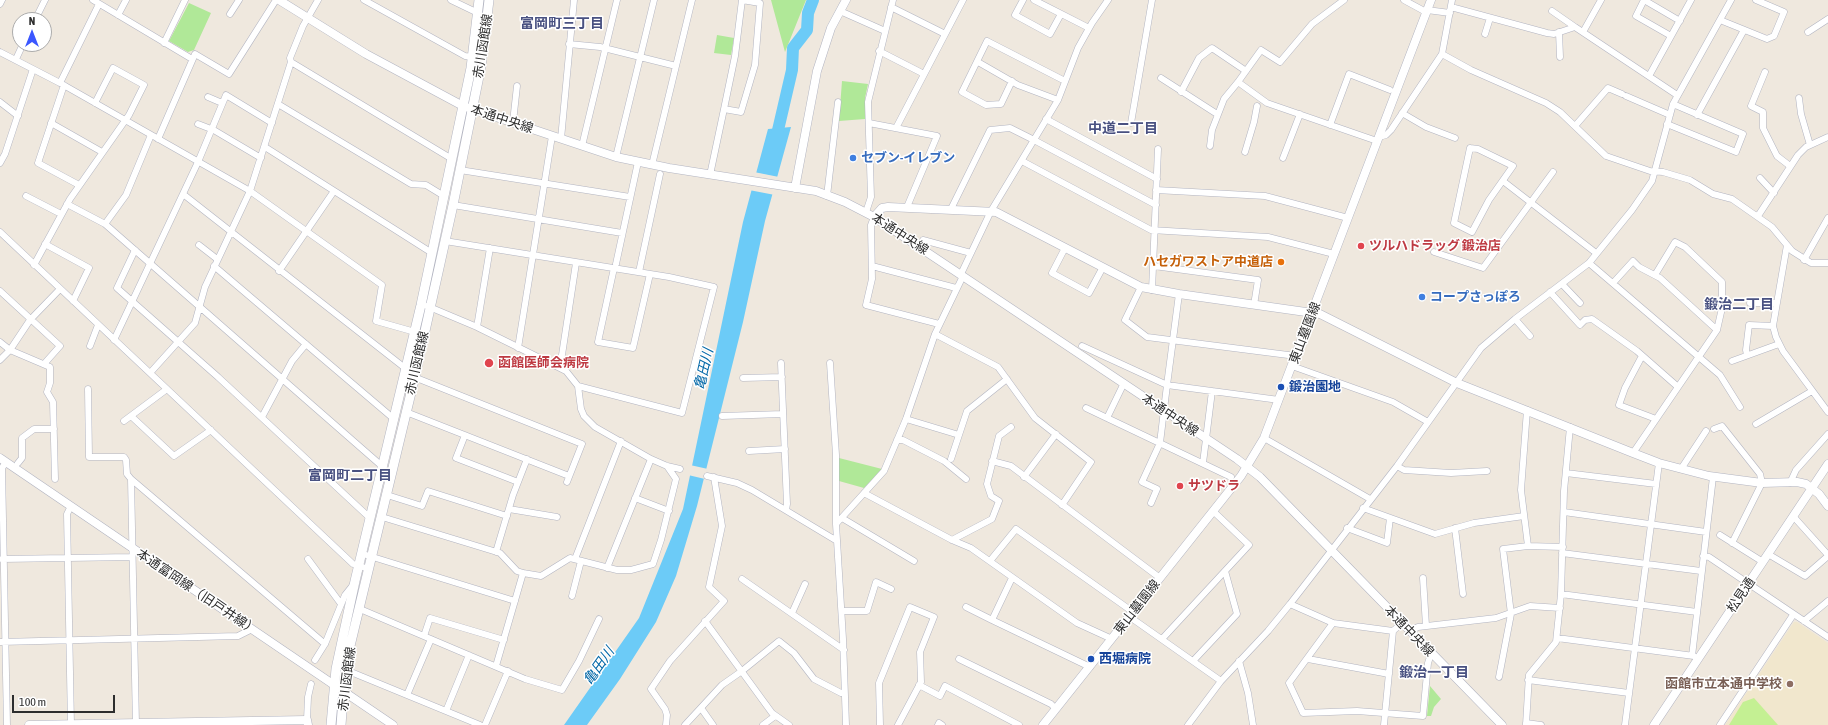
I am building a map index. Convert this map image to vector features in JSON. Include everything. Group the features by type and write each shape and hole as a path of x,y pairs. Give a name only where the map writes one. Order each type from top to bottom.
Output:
{"main road":[{"name":"赤川函館線","path":"341,725 346,670 350,646 369,569 367,555 371,519 415,332 426,306 445,241 460,170 479,0"},
{"name":"赤川函館線","path":"331,725 336,669 355,581 360,566 367,555 382,517 415,376 426,306 432,253 452,158 482,58 489,0"}],"street":[{"path":"0,4 2,0"},
{"path":"39,12 45,0"},
{"path":"93,0 192,59"},
{"path":"118,15 126,0"},
{"path":"164,43 185,0"},
{"path":"230,14 239,0"},
{"path":"158,139 195,54 229,74 278,0"},
{"name":"本通中央線","path":"278,0 366,54 467,107 616,157 652,165 816,192 845,202 866,212 1247,466 1260,477 1431,654 1502,725"},
{"path":"150,373 195,323 205,287 250,191 291,62 290,58 307,18 318,0"},
{"path":"364,0 465,56 472,57"},
{"path":"451,0 478,13"},
{"path":"561,139 574,0"},
{"path":"582,146 617,0"},
{"path":"616,157 654,0"},
{"path":"652,165 692,0"},
{"path":"710,175 735,56 742,0 760,2 755,65 741,112 724,109"},
{"path":"795,188 817,71 824,46 846,0"},
{"path":"896,128 963,0"},
{"path":"1023,0 1015,15 1050,34 1061,14"},
{"path":"1034,0 1043,2 1061,14 1089,28"},
{"path":"836,524 884,471 906,419 935,334 971,253 991,211 1058,100 1078,48 1089,28 1108,0"},
{"path":"1131,123 1152,0"},
{"path":"1210,146 1212,130 1217,114 1226,96 1261,50 1280,62 1312,24 1344,0"},
{"path":"1404,0 1427,11 1451,10 1490,18 1547,34 1554,34 1575,27"},
{"name":"東山墓園線","path":"1044,725 1241,476 1264,438 1431,0"},
{"path":"1238,82 1267,103 1330,125 1378,139 1386,135 1442,54 1452,0"},
{"path":"1583,32 1601,0"},
{"path":"1671,36 1636,16 1644,0 1680,21"},
{"path":"1649,76 1691,0"},
{"path":"1188,725 1221,681 1268,631 1290,604 1347,528 1397,466 1457,383 1480,348 1515,319 1589,263 1632,210 1652,181 1667,124 1677,95 1731,0"},
{"path":"1720,20 1767,39 1774,36 1784,12 1756,0"},
{"path":"866,212 871,198 868,102 892,3 945,34"},
{"path":"79,185 38,163 62,84 99,4"},
{"path":"840,11 885,31"},
{"path":"1552,11 1677,95"},
{"path":"1485,34 1490,18"},
{"path":"1808,32 1828,19"},
{"path":"1697,115 1744,30"},
{"path":"1559,32 1560,57"},
{"path":"1012,81 1001,104 986,105 962,92 987,41 1065,81"},
{"path":"570,44 605,48 676,66"},
{"path":"1181,92 1199,58 1212,48 1246,71"},
{"path":"880,51 924,74"},
{"path":"0,52 62,84 250,191 382,285 376,321 415,332"},
{"path":"16,59 19,52"},
{"path":"1442,54 1471,70 1546,103 1560,112 1606,156 1650,171 1673,174 1690,180 1713,194 1732,199 1772,227 1792,251 1804,260 1816,264 1828,263"},
{"path":"291,62 452,158"},
{"path":"978,62 1012,81 1058,100"},
{"path":"34,264 67,204 102,152 126,120 144,85 113,68 95,103"},
{"path":"0,163 2,152 18,116 33,69"},
{"path":"1765,72 1751,106 1763,112 1764,128 1777,156 1790,166"},
{"path":"1330,125 1349,74 1390,90"},
{"path":"1161,78 1217,114"},
{"path":"513,122 517,86"},
{"path":"1575,126 1608,88 1670,115"},
{"path":"114,340 198,162 226,95 272,123"},
{"path":"208,97 222,103"},
{"path":"1799,98 1801,114 1810,145"},
{"path":"0,102 18,116"},
{"path":"828,196 838,102"},
{"path":"278,104 411,184 426,185 444,196"},
{"path":"1667,124 1736,152 1743,134 1673,104"},
{"path":"1245,152 1257,106"},
{"path":"1402,113 1426,127 1455,138"},
{"path":"1283,158 1300,114"},
{"path":"1046,119 1157,179"},
{"path":"51,123 102,152"},
{"path":"869,123 937,136 907,207"},
{"path":"198,124 212,129 261,158"},
{"path":"951,209 990,130 1010,128 1156,205"},
{"path":"105,224 126,195 151,135"},
{"path":"518,348 552,136"},
{"path":"1758,216 1798,155 1810,145 1828,137"},
{"path":"265,147 432,253"},
{"path":"1470,148 1478,149 1514,166 1503,181 1489,200 1472,232 1454,223 1470,148"},
{"path":"1152,290 1158,149"},
{"path":"1022,161 1155,230 1268,237 1334,254"},
{"path":"638,162 598,342 633,348 650,274"},
{"path":"460,170 630,197"},
{"path":"1434,252 1483,268 1553,172"},
{"path":"639,272 660,174"},
{"path":"1760,178 1774,193"},
{"path":"1503,181 1596,253"},
{"path":"1156,190 1265,196 1348,218"},
{"path":"280,271 334,191"},
{"path":"183,194 415,376 582,444 568,479 527,460 406,412"},
{"path":"26,196 61,214"},
{"path":"67,204 105,224 383,467"},
{"path":"453,205 622,233"},
{"path":"939,324 866,305 872,279 871,225 874,217 882,208 907,207 991,211 1141,287 1152,290 1320,314 1457,383 1659,463 1713,477 1762,483 1806,484 1828,506"},
{"path":"1804,260 1828,218"},
{"path":"0,232 353,564 369,569"},
{"path":"923,240 971,253"},
{"path":"445,241 576,263 615,266 714,287 682,413 578,386"},
{"path":"1633,453 1717,330 1722,308 1722,282 1685,247 1675,242 1655,275"},
{"path":"45,244 89,268 72,300"},
{"path":"199,245 217,259"},
{"path":"1787,245 1773,326 1779,344 1828,412"},
{"path":"477,327 490,248"},
{"path":"1065,248 1052,273 1089,293 1103,267"},
{"path":"135,250 116,288 179,342 262,417 371,519"},
{"path":"1613,283 1633,261 1655,275 1717,330"},
{"path":"560,368 576,263"},
{"path":"1589,263 1720,375 1740,407"},
{"path":"214,266 394,419"},
{"path":"872,266 956,288"},
{"path":"1154,266 1258,280 1254,305"},
{"path":"1562,284 1580,303"},
{"path":"1141,287 1125,320 1147,337 1296,356"},
{"path":"0,360 10,350 30,320 60,288"},
{"path":"0,290 30,320 60,346 44,364"},
{"path":"1550,292 1580,325 1585,320 1592,319 1642,356 1678,387"},
{"path":"1151,503 1157,489 1142,482 1160,443 1179,294"},
{"path":"1750,303 1776,304"},
{"path":"426,306 477,327 570,374 578,386 581,409 584,416 595,427 651,459 666,466 680,469"},
{"path":"1515,319 1530,336"},
{"path":"90,346 98,325"},
{"path":"1747,355 1746,350 1749,325 1773,326"},
{"path":"935,334 998,367 1035,418 1091,462 1062,505"},
{"path":"0,342 10,350 50,367 50,384 47,392 53,402 55,479"},
{"path":"262,417 292,361 306,344"},
{"path":"1732,361 1779,344"},
{"path":"1082,346 1167,385 1279,400"},
{"path":"1642,356 1618,405 1656,419"},
{"path":"781,363 787,504 786,510"},
{"path":"830,363 836,455 836,524 844,650 846,725"},
{"path":"1292,366 1393,402 1428,422"},
{"path":"744,378 782,376"},
{"path":"951,459 967,411 1007,380"},
{"path":"1107,418 1124,384"},
{"path":"88,389 89,457 124,457 126,460 127,474 131,478 325,644"},
{"path":"124,421 167,389"},
{"path":"1203,464 1212,391"},
{"path":"1756,424 1812,391"},
{"path":"1086,408 1232,477"},
{"path":"1527,410 1521,490 1528,546"},
{"path":"722,416 783,414"},
{"path":"131,416 174,456 211,430"},
{"path":"906,419 959,435"},
{"path":"1714,429 1722,426 1760,474 1762,483 1732,543"},
{"path":"952,540 992,519 999,501 990,496 987,484 999,436 1011,427"},
{"path":"1542,725 1526,724 1528,680 1529,675 1556,642 1557,638 1561,594 1566,473 1570,427"},
{"path":"18,463 22,458 22,438 34,429 54,429"},
{"path":"1681,469 1706,432"},
{"path":"1024,477 1056,434"},
{"path":"1790,483 1796,470 1828,434"},
{"path":"465,435 456,458 518,482"},
{"path":"1264,438 1370,499"},
{"path":"897,440 903,440 944,461 966,479"},
{"path":"572,596 578,560 621,441"},
{"path":"749,451 785,449"},
{"path":"608,568 651,459"},
{"path":"3,460 1,499 3,642 7,725"},
{"name":"本通富岡線（旧戸井線）","path":"3,460 334,686 394,725"},
{"path":"496,552 518,482 527,460"},
{"path":"992,460 1011,466 1160,578"},
{"path":"1625,725 1659,463"},
{"name":"松見通","path":"1654,725 1695,657 1749,584 1828,464"},
{"path":"382,517 500,553 516,571 523,573 541,576 570,558 617,570 631,570 653,564 669,512 676,479 666,466"},
{"path":"1397,466 1404,470 1451,473 1487,471"},
{"path":"1566,473 1656,484"},
{"path":"707,476 745,487 837,541"},
{"path":"666,725 666,709 651,689 670,661 724,602 708,587 722,526 714,477"},
{"path":"1557,638 1695,657 1701,571 1713,477"},
{"path":"131,478 136,724"},
{"path":"387,495 422,506 428,491 507,516"},
{"path":"864,494 952,540 971,548 1077,623 1112,639"},
{"path":"635,498 669,512"},
{"path":"71,506 67,514 71,725"},
{"path":"1363,508 1435,534 1474,523 1524,516"},
{"path":"509,509 556,517"},
{"path":"1162,639 1249,545 1213,511"},
{"path":"1564,512 1706,532"},
{"path":"1768,554 1805,576 1828,556 1793,516"},
{"path":"842,518 914,561"},
{"path":"1347,528 1387,543 1390,518"},
{"path":"1455,528 1463,594"},
{"path":"990,561 1016,529 1131,614 1162,639 1221,681"},
{"path":"1720,535 1763,562"},
{"path":"1499,677 1511,614 1503,549 1528,546 1701,571"},
{"path":"367,555 515,601"},
{"path":"1703,556 1709,557 1793,615 1828,637"},
{"path":"2,559 132,557"},
{"path":"308,559 341,604"},
{"path":"1193,661 1237,614 1225,571"},
{"path":"496,666 523,573"},
{"path":"992,620 1012,578"},
{"path":"1423,578 1426,626"},
{"path":"742,579 844,650"},
{"path":"315,660 325,644 341,604 355,581"},
{"path":"842,611 868,611 876,582 891,589"},
{"path":"792,613 805,584"},
{"path":"1561,594 1697,612"},
{"path":"1804,621 1828,601"},
{"path":"1290,604 1333,623 1393,631 1402,624"},
{"path":"1410,631 1418,627 1496,618 1511,614 1530,606 1560,608"},
{"path":"880,725 879,683 910,607 934,617 920,652 920,682 898,725"},
{"path":"966,607 1090,667"},
{"path":"360,609 525,678 562,690 579,661 598,619"},
{"path":"1720,725 1793,615"},
{"path":"424,636 430,618 504,640"},
{"path":"705,621 775,716 789,725"},
{"path":"1333,623 1290,683 1303,713 1357,711 1423,716 1428,663 1431,654"},
{"path":"3,642 238,636 252,629"},
{"path":"1384,725 1393,631"},
{"path":"408,695 431,639"},
{"path":"685,725 722,685 779,641 794,653 814,679 841,693"},
{"path":"446,711 469,655"},
{"path":"959,659 1051,704 1056,709"},
{"path":"1308,659 1389,674"},
{"path":"1239,661 1248,693 1253,725"},
{"path":"346,670 480,725"},
{"path":"485,725 508,671"},
{"path":"1528,680 1629,693"},
{"path":"29,725 308,723 308,697 311,684"},
{"path":"919,685 940,696 946,686 1019,725"},
{"path":"701,708 713,725"},
{"path":"762,725 775,716"},
{"path":"938,725 939,723 942,725"}],"shaded area":[{"name":"函館市立本通中学校","path":"1794,622 1797,622 1828,643 1828,725 1725,725"}],"green space":[{"path":"771,0 806,0 785,52"},
{"path":"189,3 211,13 194,50 188,52 169,41"},
{"path":"717,35 734,38 731,55 714,53"},
{"path":"842,81 868,84 865,98 865,119 839,121"},
{"path":"839,458 882,469 864,488 839,481"},
{"path":"1430,686 1441,699 1434,707 1431,716 1427,716"},
{"path":"1754,698 1778,725 1729,725 1743,702"}],"water":[{"path":"791,127 765,221 743,322 697,506 676,576 656,622 620,679 587,725 564,725 639,618 683,509 743,222 768,129"}],"pier":[{"path":"754,172 779,177 775,195 749,190"},
{"path":"690,465 708,469 705,479 688,475"}],"waterway":[{"name":"亀田川","path":"775,143 792,70 793,48 807,30 808,13 813,0"}],"place":[{"name":"セブン-イレブン","path":"853,158"},
{"name":"ツルハドラッグ 鍛治店","path":"1361,246"},
{"name":"ハセガワストア中道店","path":"1281,262"},
{"name":"コープさっぽろ","path":"1422,297"},
{"name":"函館医師会病院","path":"489,363"},
{"name":"鍛治園地","path":"1281,387"},
{"name":"サツドラ","path":"1180,486"},
{"name":"西堀病院","path":"1091,659"},
{"name":"函館市立本通中学校","path":"1790,684"}],"district":[{"name":"富岡町三丁目","path":"562,24"},
{"name":"中道二丁目","path":"1123,129"},
{"name":"鍛治二丁目","path":"1739,305"},
{"name":"富岡町二丁目","path":"350,476"},
{"name":"鍛治一丁目","path":"1434,673"}]}
